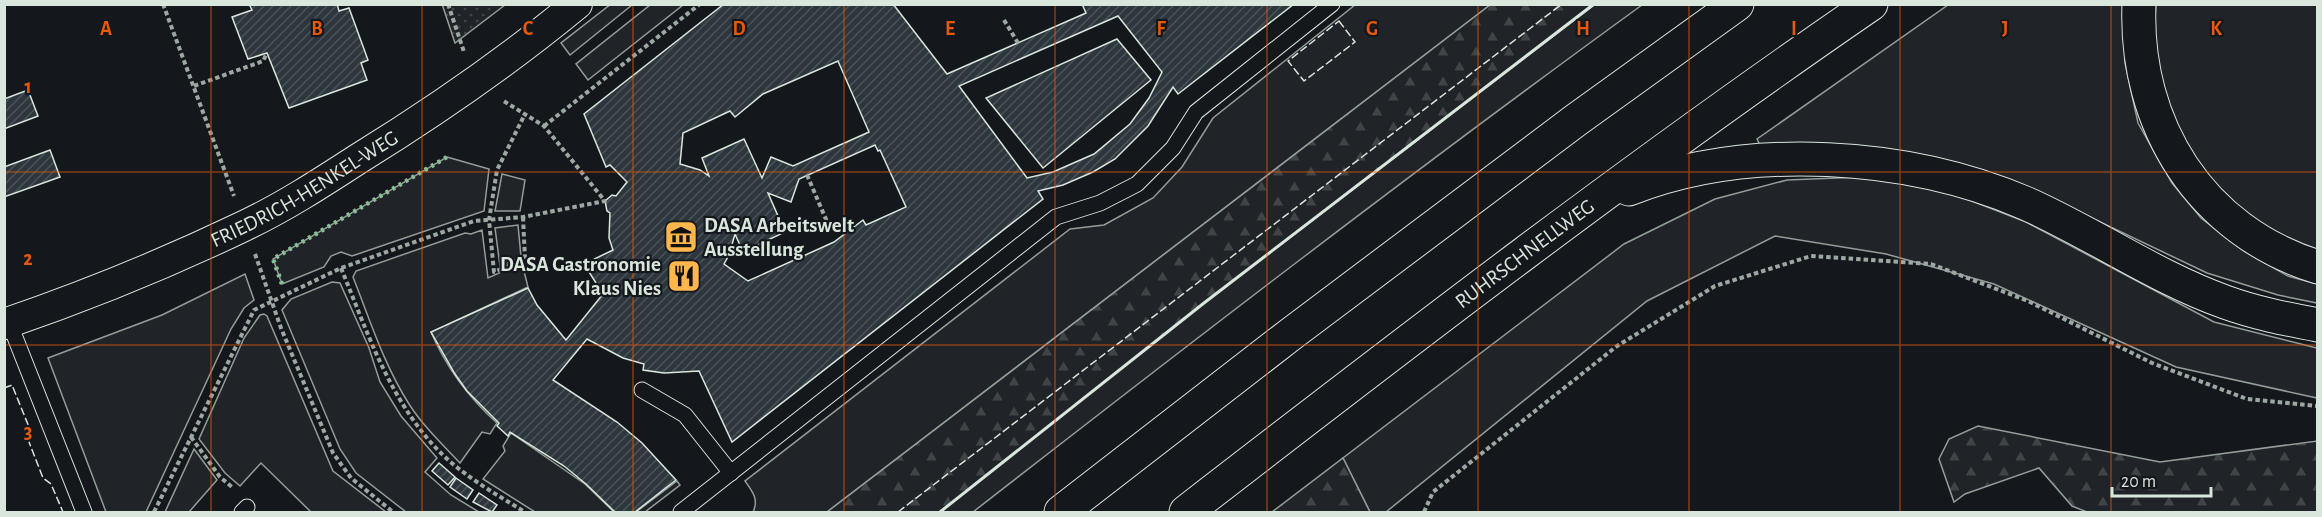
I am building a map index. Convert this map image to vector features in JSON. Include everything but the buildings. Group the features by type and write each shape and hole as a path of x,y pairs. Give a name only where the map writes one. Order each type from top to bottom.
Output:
{"highway":[{"path":"1061,513 1282,341 1576,120 1737,4"},
{"name":"RUHRSCHNELLWEG","path":"1186,513 1552,232 1871,4"},
{"path":"2139,4 2138,31 2145,78 2158,122 2174,155 2197,188 2225,217 2251,237 2289,258 2318,267"},
{"path":"1552,232 1620,193 1666,176 1700,168 1758,162 1821,160 1896,165 1933,172 1980,186 2026,204 2224,302 2280,318 2318,325"}],"street":[{"name":"FRIEDRICH-HENKEL-WEG","path":"7,323 126,277 245,225 326,180 402,132 474,82 577,4"}],"lane":[{"path":"681,513 1056,217 1100,203 1137,184 1173,148 1196,112 1332,4"},
{"path":"7,323 84,513"},
{"path":"642,390 685,416 731,474"}],"path":[{"path":"163,4 271,300 333,453 351,478 393,513"},
{"path":"154,513 254,310 341,268 474,221 523,217 605,201 544,126 474,82 448,4"},
{"path":"544,126 700,4"},
{"path":"1004,20 1018,43"},
{"path":"194,86 263,61 267,53"},
{"path":"523,217 525,259 494,272 489,220 497,170 525,114"},
{"path":"807,175 828,224"},
{"path":"1424,513 1433,492 1617,346 1715,286 1811,256 1931,264 2028,301 2152,363 2247,399 2318,406"},
{"path":"341,268 385,374 404,408 436,448 467,475 525,513"},
{"path":"191,437 219,477 240,493 245,510"}],"green space":[{"path":"442,4 505,4 505,5 455,43"},
{"path":"611,4 632,5 570,55 561,43"},
{"path":"650,5 683,5 588,80 576,64"},
{"path":"1355,5 1490,5 827,512 753,512 755,500 753,492 745,481 1070,229 1104,225 1153,198 1182,167 1213,118"},
{"path":"1490,5 1594,5 1204,303 940,512 827,512"},
{"path":"1594,5 1642,5 1306,255 973,512 940,512 1204,303"},
{"path":"1948,5 2123,5 2125,63 2138,123 2172,183 2201,218 2244,251 2288,276 2317,284 2317,303 2278,295 2207,273 2050,198 1972,167 1899,151 1764,153 1757,139"},
{"path":"2156,5 2317,5 2317,254 2270,231 2237,207 2194,159 2178,131 2166,101 2155,38"},
{"path":"447,157 489,169 484,211 352,256 341,252 331,256 324,267 282,284 273,259"},
{"path":"502,174 525,180 520,211 495,211"},
{"path":"1861,177 1941,189 2026,222 2214,322 2317,348 2317,398 2176,367 1994,284 1886,254 1775,236 1647,301 1386,512 1370,512 1343,458 1624,244 1715,199 1787,180"},
{"path":"518,225 521,257 500,266 495,228"},
{"path":"482,230 488,278 522,263 528,287 431,332 459,381 497,423 490,434 482,432 460,463 420,420 400,389 378,342 353,277 356,271 465,233 471,234"},
{"path":"245,274 254,300 244,308 231,329 146,512 106,512 48,358 162,315"},
{"path":"332,282 340,283 369,348 380,382 401,416 437,458 425,472 451,495 479,512 406,512 356,473 340,449 282,310 291,299"},
{"path":"260,315 267,316 333,471 386,512 311,512 261,463 240,486 225,473 199,439 244,338"},
{"path":"1978,426 2160,462 2317,441 2317,512 2087,512 2072,506 2039,468 1965,494 1954,502 1939,459 1949,439"},
{"path":"511,433 585,484 614,512 535,512 483,479 505,451 503,446"},
{"path":"194,449 217,480 189,512 165,512"},
{"path":"1343,458 1370,512 1272,512"},
{"path":"677,481 680,485 645,512 636,512"}],"hedge":[{"path":"282,284 273,259 447,157"}],"fence":[{"path":"898,512 1562,4"},
{"path":"1339,21 1355,42 1304,81 1288,61 1339,21"},
{"path":"4,388 12,385 31,432 29,442 43,478 51,484 63,512"}],"wall":[{"path":"940,512 1204,303 1594,4"}],"place":[{"name":"DASA Arbeitswelt Ausstellung","path":"681,237"},
{"name":"DASA Gastronomie Klaus Nies","path":"684,276"}]}
